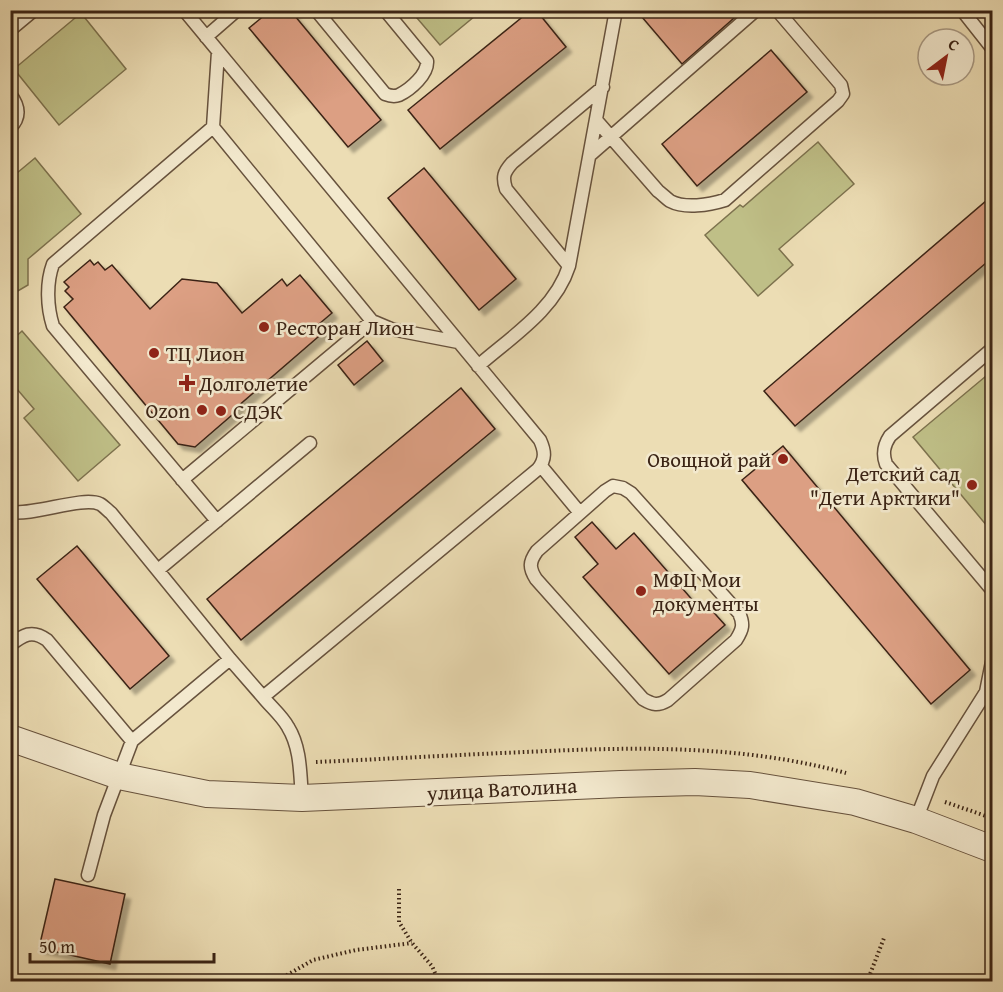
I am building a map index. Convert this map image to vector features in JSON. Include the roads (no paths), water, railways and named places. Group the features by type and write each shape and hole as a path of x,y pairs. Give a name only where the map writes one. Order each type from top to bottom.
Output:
{"street":[{"name":"улица Ватолина","path":"10,738 119,776 207,795 302,798 695,782 750,785 855,802 916,820 993,849"}],"lane":[{"path":"10,30 34,10"},
{"path":"184,10 540,440 544,449 541,466 263,697"},
{"path":"206,37 237,10"},
{"path":"316,10 385,94 392,97 400,95 423,75 427,69 427,62 385,10"},
{"path":"478,366 550,302 569,266 616,10"},
{"path":"590,155 756,10"},
{"path":"596,120 658,191 670,201 679,204 711,204 725,200 838,101 843,94 842,84 777,10"},
{"path":"962,10 993,48"},
{"path":"218,52 213,128 372,321 391,329 458,342"},
{"path":"569,266 506,189 503,179 505,171 512,163 603,87"},
{"path":"10,94 18,108 18,118 10,128"},
{"path":"213,128 53,264 49,275 49,313 53,326 217,521"},
{"path":"182,480 372,321"},
{"path":"993,349 890,436 885,444 883,455 886,464 993,590"},
{"path":"158,570 310,443"},
{"path":"541,466 580,513"},
{"path":"613,486 631,493 739,613 743,622 741,632 736,639 660,705 651,704 643,699 530,570 531,559 537,551 580,513 604,491 613,486"},
{"path":"10,512 22,513 87,502 99,504 111,513 288,726 296,743 300,762 302,798"},
{"path":"10,645 23,635 31,633 47,640 132,741"},
{"path":"88,875 104,815 132,741 230,659"},
{"path":"916,820 933,776 990,696 993,662"}],"place":[{"name":"Ресторан Лион","path":"264,327"},
{"name":"ТЦ Лион","path":"154,353"},
{"name":"Долголетие","path":"187,383"},
{"name":"Ozon","path":"202,410"},
{"name":"СДЭК","path":"221,411"},
{"name":"Овощной рай","path":"783,459"},
{"name":"Детский сад \"Дети Арктики\"","path":"972,485"},
{"name":"МФЦ Мои документы","path":"641,591"}]}
